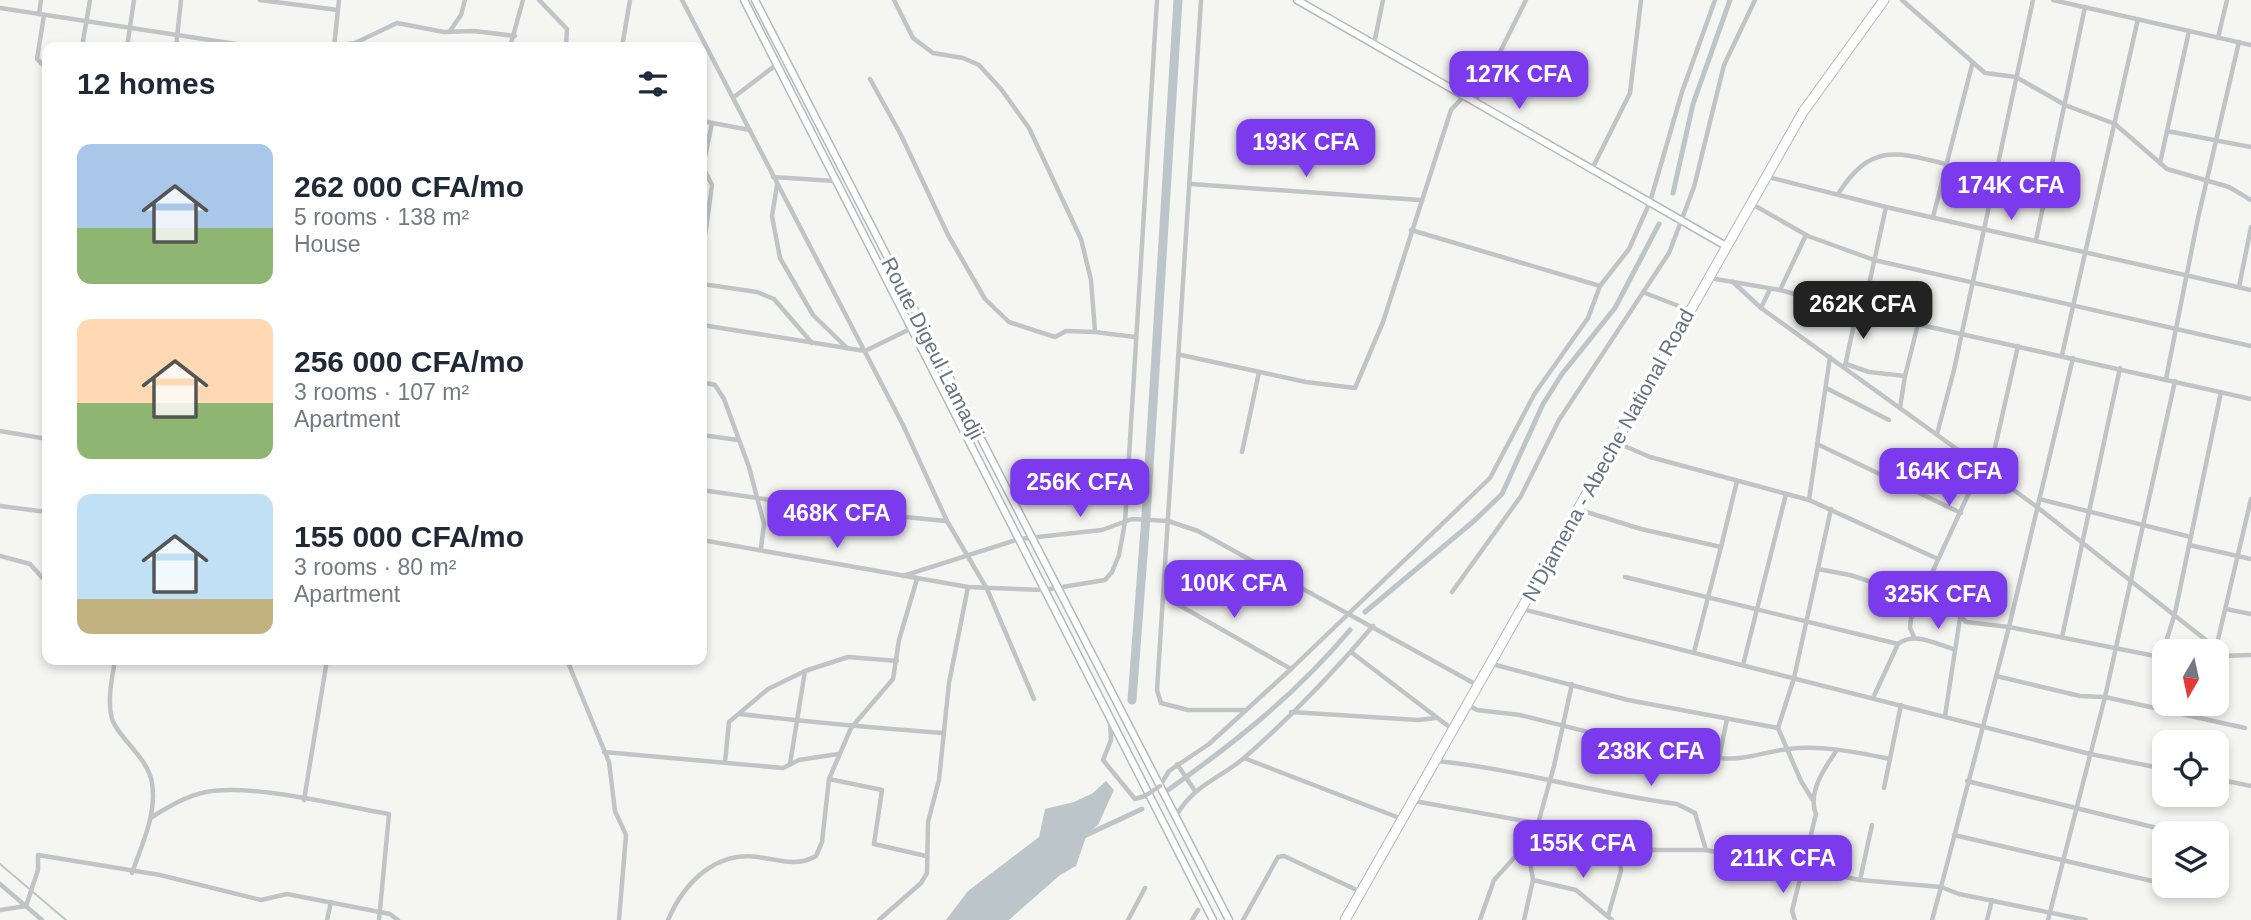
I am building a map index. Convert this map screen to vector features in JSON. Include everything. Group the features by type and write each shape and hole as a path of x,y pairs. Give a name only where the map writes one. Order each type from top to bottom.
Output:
{"highway":[{"name":"N'Djamena - Abeche National Road","path":"1347,919 1803,111 1884,0"}],"main road":[{"name":"Route Digeul Lamadji","path":"744,0 1110,723 1213,920"},
{"name":"Route Digeul Lamadji","path":"755,0 1056,589 1229,920"},
{"path":"1297,0 1726,246"}],"street":[{"path":"41,0 37,59 42,64"},
{"path":"83,42 90,0"},
{"path":"128,42 134,0"},
{"path":"177,42 181,0"},
{"path":"260,0 338,10"},
{"path":"335,42 339,0"},
{"path":"449,31 461,15 465,0"},
{"path":"512,42 523,0"},
{"path":"539,0 566,29 566,42"},
{"path":"623,42 630,0"},
{"path":"682,0 705,42"},
{"path":"894,0 913,38 933,53 963,58 979,65 1001,89 1029,128 1081,239 1091,280 1095,332"},
{"path":"707,541 987,589 1056,589 1105,580 1112,572 1119,555 1125,522 1157,0"},
{"path":"1201,0 1181,355 1157,690 1161,703 1175,708 1245,710"},
{"path":"1374,44 1382,0"},
{"path":"1475,102 1526,0"},
{"path":"1592,169 1630,93 1641,0"},
{"path":"1110,723 1111,740 1103,760 1135,799 1145,796 1160,786 1177,764 1209,744 1292,669 1485,485 1535,393 1588,318 1600,286 1629,249 1650,202 1682,92 1715,0"},
{"path":"1452,592 1521,496 1559,420 1666,259 1683,221 1724,65 1755,0"},
{"path":"1902,0 1985,73 2016,77 2065,105 2115,124 2160,164 2172,171 2229,187 2251,200"},
{"path":"1937,434 1962,334 2033,0"},
{"path":"2053,0 2251,45"},
{"path":"2218,38 2227,0"},
{"path":"0,8 224,42"},
{"path":"2036,240 2085,8"},
{"path":"2062,355 2138,19"},
{"path":"357,42 397,23 449,31 515,36"},
{"path":"2160,164 2189,31"},
{"path":"2166,379 2239,43"},
{"path":"707,47 903,425 947,521 987,589 1034,699"},
{"path":"1933,217 1973,64"},
{"path":"734,97 776,65"},
{"path":"870,79 901,135 948,235 993,309 1009,322 1055,337 1070,330 1135,337"},
{"path":"1181,355 1259,372 1356,388 1383,322 1451,110 1464,96"},
{"path":"707,122 751,130"},
{"path":"707,150 712,123"},
{"path":"2167,131 2251,147"},
{"path":"1838,194 1865,162 1882,153 1902,154 1946,164"},
{"path":"707,173 712,184 707,220"},
{"path":"773,177 835,181"},
{"path":"1766,177 1886,208 2251,290"},
{"path":"777,184 772,216 780,258 813,315 847,348"},
{"path":"1191,184 1420,200"},
{"path":"1751,203 1805,235 1874,260 2251,346"},
{"path":"1863,312 1886,208"},
{"path":"2239,287 2248,257 2251,227"},
{"path":"1411,230 1600,286"},
{"path":"1780,290 1805,235"},
{"path":"1709,277 1780,290 1863,312 2251,399"},
{"path":"1733,282 1761,307 1830,357 1869,372 1905,376"},
{"path":"707,285 757,292 774,299 811,344"},
{"path":"1761,307 1770,289"},
{"path":"1645,293 1689,310"},
{"path":"1846,365 1857,310"},
{"path":"1900,408 1918,324"},
{"path":"707,326 864,351 910,329"},
{"path":"1989,474 2018,346"},
{"path":"1810,500 1830,357"},
{"path":"1932,920 2009,627 2073,358"},
{"path":"1846,365 2175,613 2202,639"},
{"path":"2062,637 2120,368"},
{"path":"1242,452 1259,372"},
{"path":"2048,920 2105,697 2175,381"},
{"path":"707,383 715,385 722,396 758,498 764,524 761,548"},
{"path":"1826,388 1889,420"},
{"path":"2168,639 2221,392"},
{"path":"0,431 42,438"},
{"path":"707,436 738,440"},
{"path":"1615,442 1650,457 1810,500 1938,559"},
{"path":"1817,444 1961,513"},
{"path":"1914,637 1910,628 1911,618 1919,597 1981,467"},
{"path":"1694,652 1737,481"},
{"path":"707,491 853,512 947,521"},
{"path":"1743,665 1786,494"},
{"path":"2039,499 2190,537"},
{"path":"2218,639 2251,499"},
{"path":"0,506 42,511"},
{"path":"1577,509 1619,523 1721,547"},
{"path":"1795,920 1792,911 1816,814 1812,799 1778,728 1794,678 1831,509"},
{"path":"901,576 1019,539 1102,530 1140,519 1168,521 1198,531 1349,612 1478,686"},
{"path":"2189,545 2251,559"},
{"path":"0,556 30,564 42,577"},
{"path":"1818,569 1919,597"},
{"path":"1625,577 1757,607 1898,644 1914,637 1954,649"},
{"path":"668,920 680,893 716,864 734,857 793,863 816,856 822,842 829,779 838,754 851,728 893,679 899,640 917,579"},
{"path":"1929,580 1960,617 1980,626 2009,627 2152,656"},
{"path":"879,920 922,883 927,873 928,822 939,780 949,683 968,587"},
{"path":"1163,596 1292,669"},
{"path":"1521,608 2090,754 2152,766"},
{"path":"2226,609 2251,614"},
{"path":"1945,716 1960,617"},
{"path":"1178,813 1195,791 1244,758 1351,652 1373,626"},
{"path":"1873,698 1898,644"},
{"path":"1351,652 1453,730"},
{"path":"2230,656 2251,655"},
{"path":"725,762 729,722 768,689 805,671 848,657 897,661"},
{"path":"1490,663 1628,700 1778,728"},
{"path":"114,665 111,684 113,721 138,752 152,782 152,817 132,873"},
{"path":"304,800 326,665"},
{"path":"568,665 609,762 615,811 626,835 619,920"},
{"path":"790,765 805,671"},
{"path":"1996,676 2080,696 2105,697 2245,728"},
{"path":"1524,920 1533,880 1529,856 1573,684"},
{"path":"1468,704 1477,710 1520,715 1562,728 1713,763 1718,758 1727,719"},
{"path":"1884,788 1901,705"},
{"path":"1290,712 1418,720 1436,718"},
{"path":"740,714 851,728 891,727 943,733"},
{"path":"1718,758 1746,759 1789,749 1837,750 1890,759"},
{"path":"1812,799 1823,770 1837,750"},
{"path":"604,752 783,768 799,760 838,754"},
{"path":"1244,758 1402,820"},
{"path":"1434,761 1506,769 1549,781 1690,809 1695,813 1706,850"},
{"path":"1177,764 1195,791"},
{"path":"829,779 882,790 874,844 927,856"},
{"path":"1967,781 2152,826"},
{"path":"2229,781 2251,786"},
{"path":"152,817 174,804 204,792 237,789 388,814 379,920"},
{"path":"1413,801 1586,832 1618,844 1657,852 1706,850 1860,880 1941,887 2087,920"},
{"path":"1860,880 1872,825"},
{"path":"1954,835 2152,881"},
{"path":"1533,880 1576,890 1610,918 1619,882 1618,844"},
{"path":"26,906 38,870 38,855 132,873 160,875 261,900 287,894 381,912 398,920"},
{"path":"1243,920 1279,858 1284,856 1361,892"},
{"path":"1480,920 1494,880 1515,857 1529,856"},
{"path":"0,884 42,920"},
{"path":"1128,920 1145,888"},
{"path":"1987,920 1992,900"},
{"path":"327,920 331,902"},
{"path":"0,910 26,906"},
{"path":"1192,920 1198,910"}],"shaded area":[{"path":"1106,781 1114,790 1098,825 1087,834 1076,866 1060,875 1009,920 946,920 968,891 1039,837 1045,809 1074,802 1093,793"}],"waterway":[{"path":"1132,700 1178,0"},
{"path":"1673,193 1693,104 1730,0"},
{"path":"1365,612 1474,521 1502,494 1543,404 1562,374 1615,308 1659,224"},
{"path":"1168,790 1218,754 1287,696 1350,630"},
{"path":"1082,837 1142,809"},
{"path":"0,864 66,920"}]}
